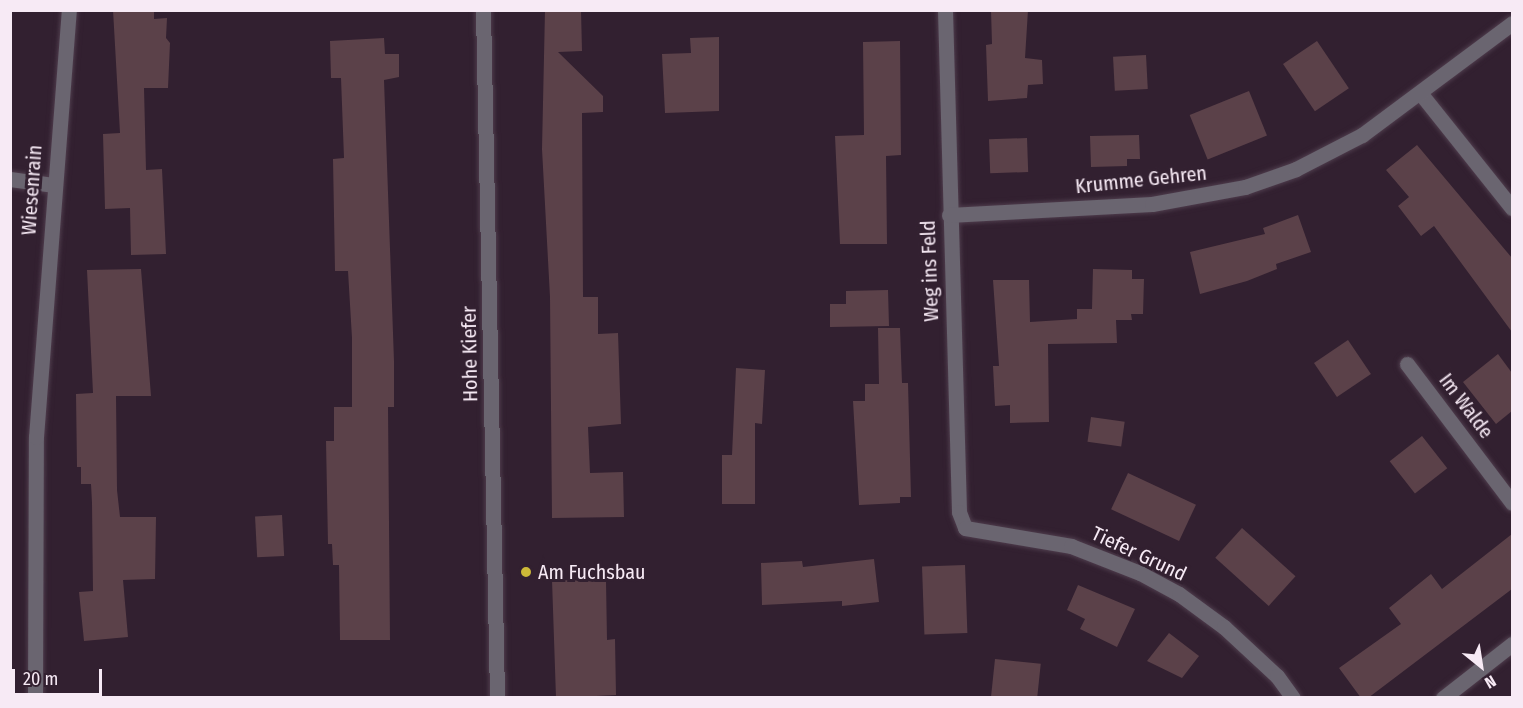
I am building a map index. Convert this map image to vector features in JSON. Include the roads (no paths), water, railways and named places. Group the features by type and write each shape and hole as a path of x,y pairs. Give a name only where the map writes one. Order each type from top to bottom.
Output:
{"street":[{"name":"Wiesenrain","path":"35,698 36,437 53,185 69,10"},
{"name":"Hohe Kiefer","path":"483,10 497,698"},
{"name":"Weg ins Feld","path":"945,10 959,512 965,528"},
{"name":"Krumme Gehren","path":"949,215 1152,204 1245,187 1296,170 1362,135 1421,94 1512,23"},
{"path":"1421,94 1512,208"},
{"path":"10,179 53,185"},
{"name":"Im Walde","path":"1407,364 1512,503"},
{"name":"Tiefer Grund","path":"965,528 1071,546 1140,573 1179,594 1224,627 1277,676 1293,698"},
{"path":"1443,698 1512,644"}],"place":[{"name":"Am Fuchsbau","path":"526,572"}]}
